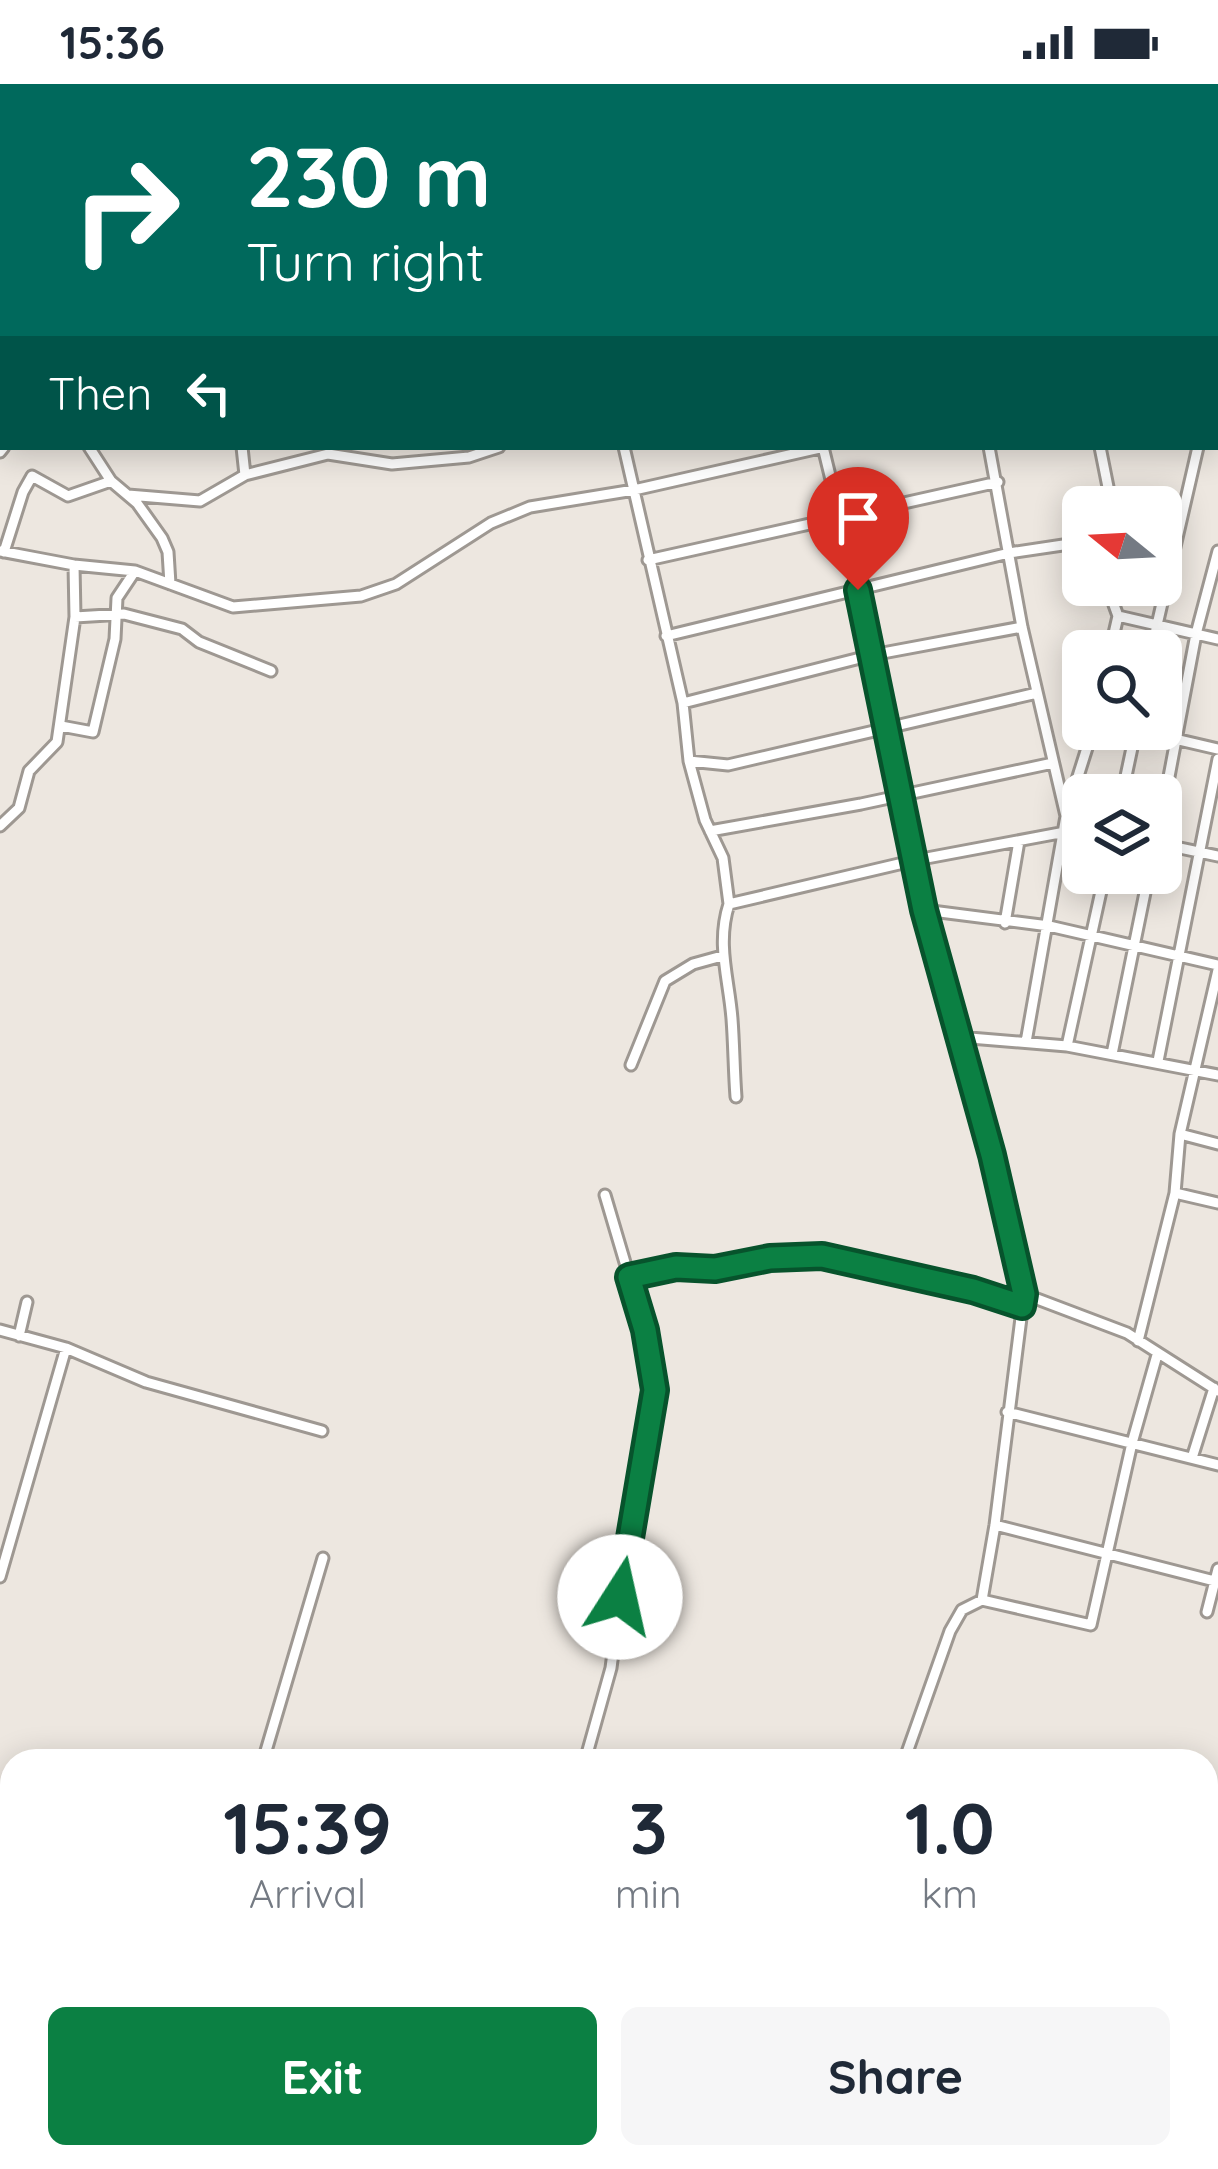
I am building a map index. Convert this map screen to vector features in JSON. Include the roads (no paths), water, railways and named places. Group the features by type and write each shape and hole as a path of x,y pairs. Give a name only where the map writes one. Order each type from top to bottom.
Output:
{"street":[{"path":"90,450 162,538 170,584"},
{"path":"242,450 245,475"},
{"path":"128,495 200,501 245,475 328,454 392,464 469,457 491,450"},
{"path":"625,450 683,703 689,761 722,858 729,904 722,956 732,1015 736,1097"},
{"path":"111,481 68,496 32,476 2,551 135,571 233,607 361,596 396,584 491,523 530,507 634,490 810,450"},
{"path":"824,450 858,590 924,910 992,1155 1024,1294 982,1600"},
{"path":"990,450 1062,807"},
{"path":"1101,450 1108,486"},
{"path":"1155,630 1197,450"},
{"path":"648,560 998,482"},
{"path":"666,636 1009,553 1062,545"},
{"path":"1182,721 1196,634 1218,551"},
{"path":"0,826 19,808 29,771 52,750 61,726 75,617 74,565"},
{"path":"61,726 93,732 115,639 117,598 135,571"},
{"path":"1114,606 1115,630"},
{"path":"75,617 117,614 182,628 200,642 271,671"},
{"path":"1118,616 1218,639"},
{"path":"683,703 872,656 1022,626"},
{"path":"689,761 728,765 1037,693"},
{"path":"1182,741 1218,749"},
{"path":"1158,1061 1218,759"},
{"path":"710,831 1052,764"},
{"path":"729,904 1019,841 1062,825"},
{"path":"1005,923 1019,841"},
{"path":"1026,1042 1062,848"},
{"path":"1182,849 1218,856"},
{"path":"1067,1046 1101,894"},
{"path":"1112,1054 1145,894"},
{"path":"924,910 1049,926 1218,968 1180,1134 1175,1193 1138,1341"},
{"path":"631,1065 665,981 693,964 722,956"},
{"path":"958,1037 1067,1046 1218,1075"},
{"path":"1180,1134 1218,1144"},
{"path":"1175,1193 1218,1203"},
{"path":"587,1749 611,1668 655,1390 645,1330 605,1195"},
{"path":"629,1277 676,1267 715,1269 770,1258 822,1256 973,1290 1022,1306"},
{"path":"1024,1294 1127,1333 1216,1390 1192,1458"},
{"path":"20,1336 27,1302"},
{"path":"0,1330 66,1348 146,1382 322,1431"},
{"path":"0,1577 66,1348"},
{"path":"908,1749 950,1631 962,1610 982,1600 1091,1624 1157,1355"},
{"path":"1006,1412 1218,1465"},
{"path":"995,1526 1216,1582"},
{"path":"267,1749 323,1558"},
{"path":"1207,1612 1218,1570"}]}
